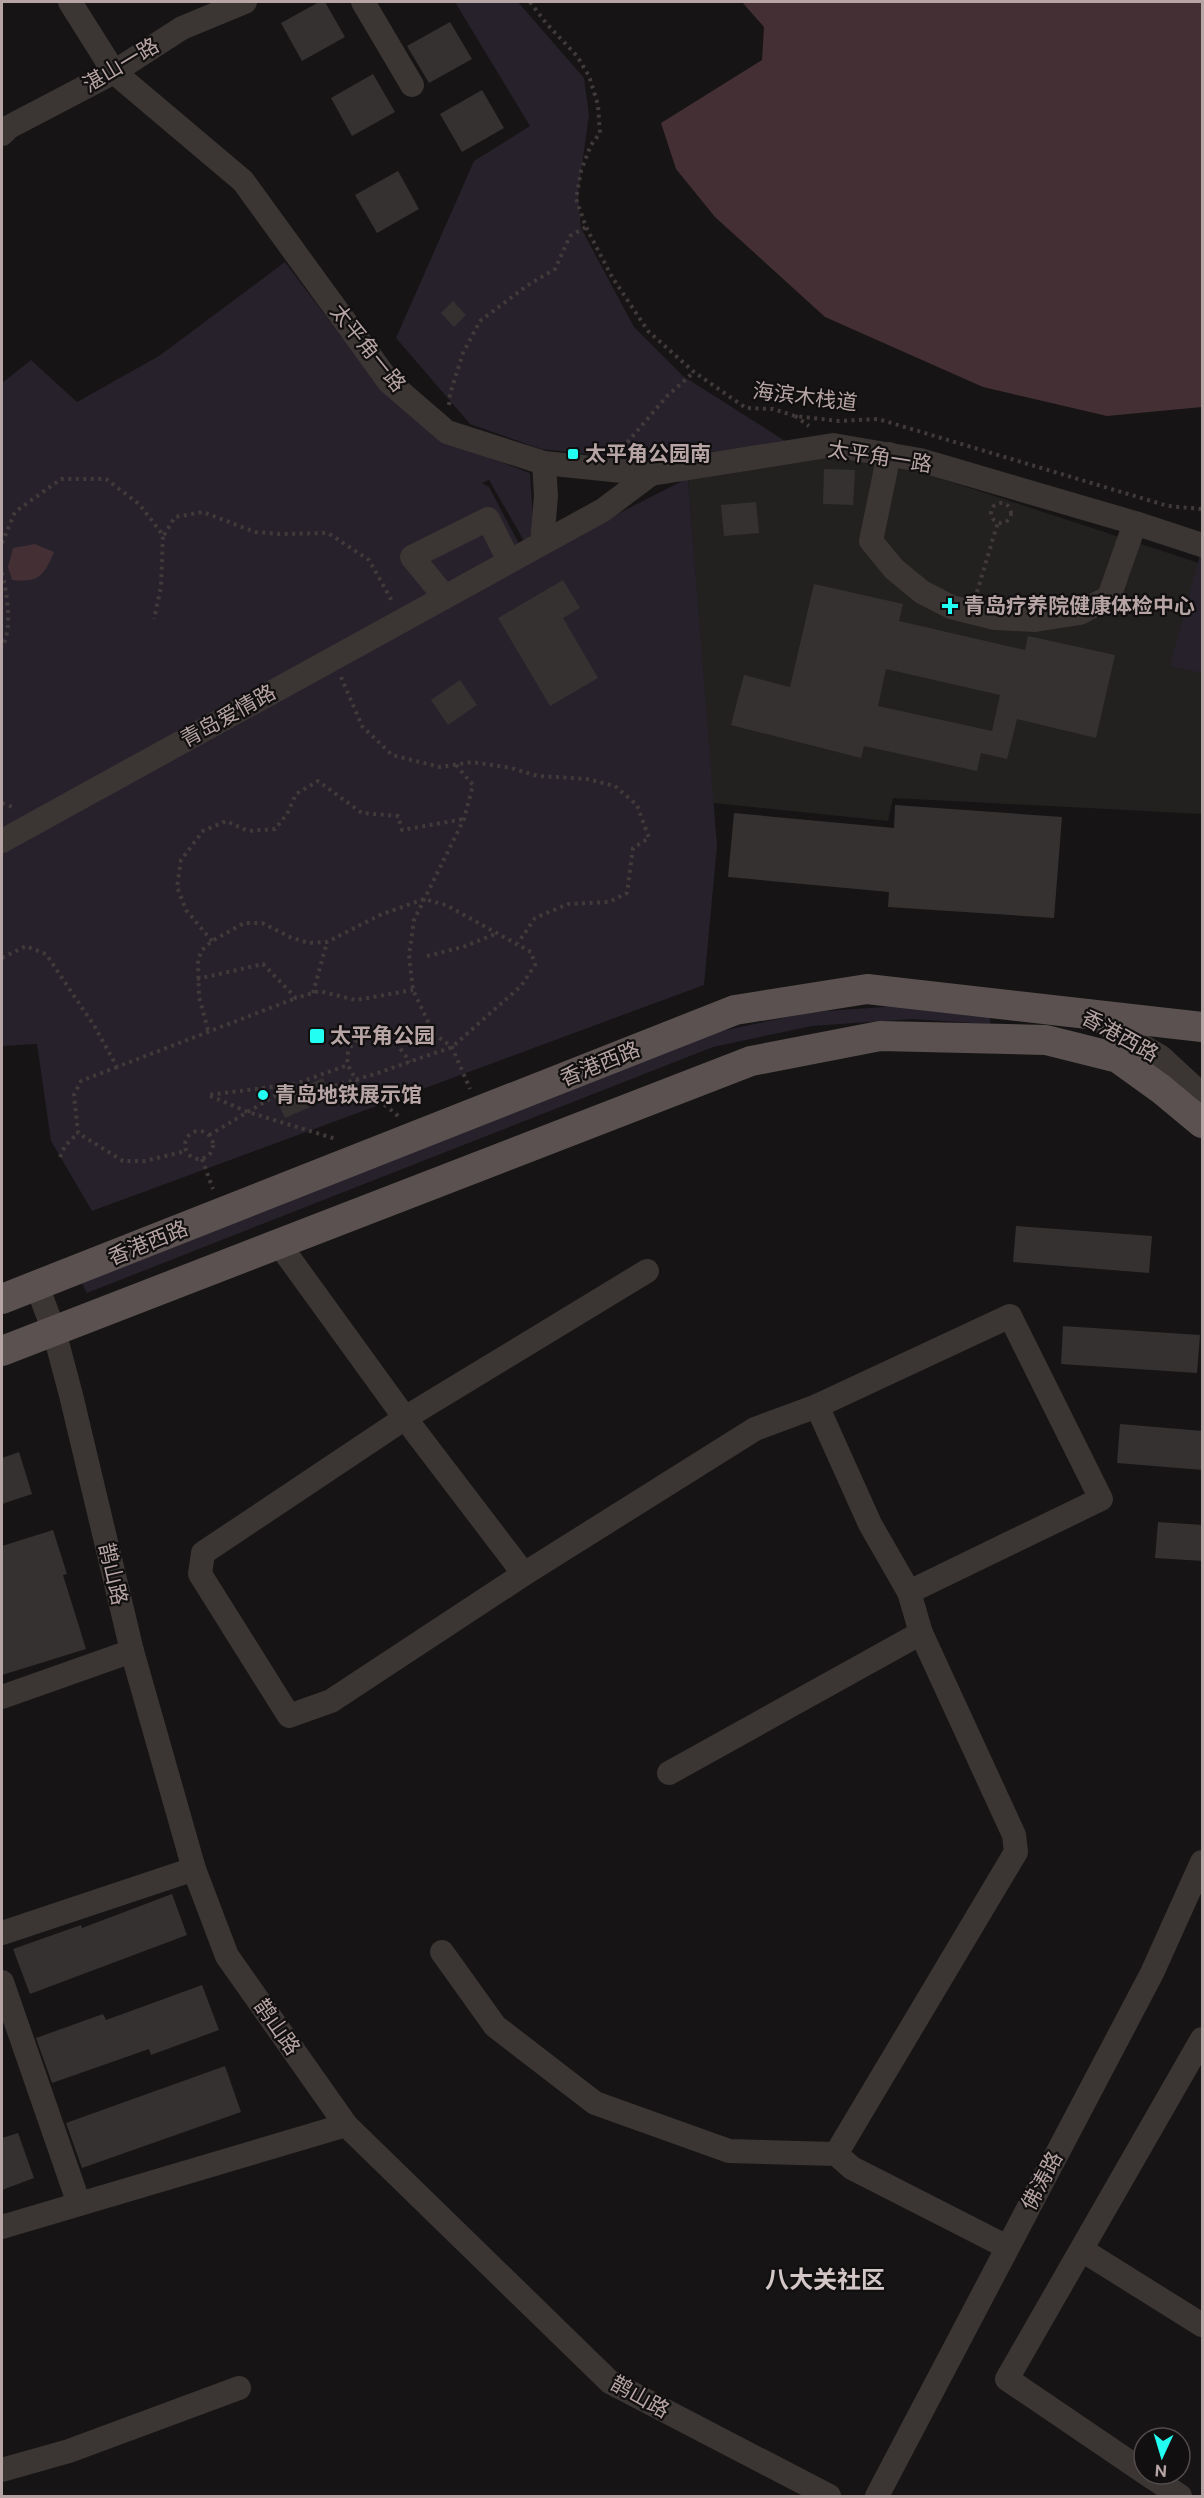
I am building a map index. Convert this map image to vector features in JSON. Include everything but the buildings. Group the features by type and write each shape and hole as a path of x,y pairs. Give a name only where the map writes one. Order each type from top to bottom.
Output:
{"main road":[{"name":"香港西路","path":"2,1299 735,1010 867,989 1086,1012"},
{"path":"1086,1012 1203,1027"},
{"name":"香港西路","path":"2,1351 751,1061 880,1036 1046,1040 1118,1058 1203,1123"}],"street":[{"name":"太平角一路","path":"70,2 114,72 243,181 388,382 447,432 544,463 651,474 833,445 920,460 1203,545"},
{"name":"湛山一路","path":"2,135 9,127 114,72 182,27 245,2"},
{"path":"363,2 412,85"},
{"path":"889,454 871,541 894,569 922,592 951,607 995,618 1035,620 1080,613 1109,597 1135,523"},
{"path":"542,543 546,496 544,463"},
{"name":"青岛爱情路","path":"2,841 603,510 651,474"},
{"path":"449,594 412,557 488,519 509,561"},
{"name":"香港西路","path":"1086,1012 1161,1057 1203,1095"},
{"path":"279,1244 405,1418 524,1574"},
{"path":"647,1271 405,1418 203,1553 200,1574 289,1716 331,1701 524,1574 755,1429 817,1406 1010,1316 1101,1498 909,1592"},
{"name":"鹊山路","path":"38,1286 54,1331 132,1651 194,1869 226,1956 346,2125 609,2382 829,2496"},
{"path":"817,1406 870,1524 909,1592 921,1633 1014,1835 1016,1852 836,2154"},
{"path":"669,1773 921,1633"},
{"path":"2,1697 132,1651"},
{"name":"佛涛路","path":"877,2496 1152,1972 1203,1862"},
{"path":"2,1933 194,1869"},
{"path":"442,1952 495,2026 595,2103 729,2151 836,2154 852,2168 1007,2247"},
{"path":"2,1982 79,2204"},
{"path":"1132,2464 1007,2379 1203,2039"},
{"path":"2,2227 346,2125"},
{"path":"1082,2250 1203,2325"},
{"path":"2,2470 69,2451 239,2388"},
{"path":"1165,2486 1180,2496"}],"path":[{"name":"海滨木栈道","path":"530,2 577,57 590,76 598,105 600,132 591,145 581,171 576,199 586,227 612,277 648,331 694,372 746,408 773,409 795,416 839,421 878,419 1168,506 1203,509"},
{"path":"447,432 450,394 463,352 480,321 528,285 555,269 570,236 586,227"},
{"path":"617,471 626,444 667,396 694,372"},
{"path":"2,543 15,512 61,479 106,479 139,504 164,535"},
{"path":"1003,503 1009,507 1010,515 1004,522 998,522 993,518 991,512 994,506 1003,503"},
{"path":"154,620 161,587 164,535 175,517 203,512 255,532 328,533 369,560 402,620"},
{"path":"972,612 998,522"},
{"path":"2,573 7,594 6,640 2,647"},
{"path":"335,657 344,686 362,726 392,755 440,767 482,764 512,768 538,776 587,779 615,786 637,804 649,838 633,848 627,893 609,902 568,904 535,918 518,943"},
{"path":"456,765 473,785 464,819 414,920 409,955 413,990 434,1034 452,1047 480,1111"},
{"path":"212,941 186,910 177,887 181,860 203,831 226,821 248,831 275,829 287,814 296,794 318,781 362,813 398,816 402,830 464,819"},
{"path":"208,1030 197,979 198,960 202,950 212,941 244,923 262,923 292,938 309,943 327,942 380,915 424,899 446,904 471,916 496,934 518,943 531,952 535,965 521,986 452,1047 327,1088 289,1104"},
{"path":"427,956 463,948 496,934"},
{"path":"313,993 327,942"},
{"path":"2,958 26,946 46,954 95,1027 117,1067"},
{"path":"197,979 264,964 296,998"},
{"path":"78,1133 74,1095 81,1081 208,1030 313,993 319,992 356,1000 413,990"},
{"path":"410,1062 388,1038 378,1034 364,1034 354,1041 349,1052 348,1065 357,1079 419,1135"},
{"path":"209,1136 295,1084 348,1065"},
{"path":"295,1084 208,1095 248,1112 376,1152"},
{"path":"202,1159 193,1158 186,1151 185,1143 189,1135 197,1131 209,1136"},
{"path":"78,1133 123,1161 145,1161 186,1151"},
{"path":"60,1157 65,1146 78,1133"},
{"path":"202,1159 212,1149 209,1136"},
{"path":"202,1159 222,1213"}],"shaded area":[{"path":"455,2 518,2 584,78 589,115 578,194 581,228 634,327 683,376 785,441 651,461 541,449 470,424 396,338 474,161 530,126"},
{"path":"742,2 1202,2 1202,407 1107,416 983,387 825,317 715,217 676,169 661,123 762,60 764,27"},
{"name":"太平角公园","path":"285,262 377,384 435,437 530,473 534,533 524,541 489,480 482,483 489,487 517,540 525,561 688,478 717,846 704,985 92,1211 51,1141 37,1044 2,1046 2,383 31,360 77,402 159,356"},
{"name":"青岛疗养院健康体检中心","path":"830,456 921,472 1202,564 1202,814 893,798 888,821 713,803 688,478"},
{"path":"35,544 54,552 47,567 34,579 12,580 8,567 13,548"},
{"path":"1202,551 1202,673 1170,666"},
{"path":"913,1005 990,1010 990,1024 912,1019 812,1026 713,1047 87,1293 80,1280 707,1034 811,1012"}],"place":[{"name":"太平角公园南","path":"573,454"},
{"name":"青岛疗养院健康体检中心","path":"950,606"},
{"name":"太平角公园","path":"317,1036"},
{"name":"青岛地铁展示馆","path":"263,1095"}],"district":[{"name":"八大关社区","path":"825,2280"}]}
